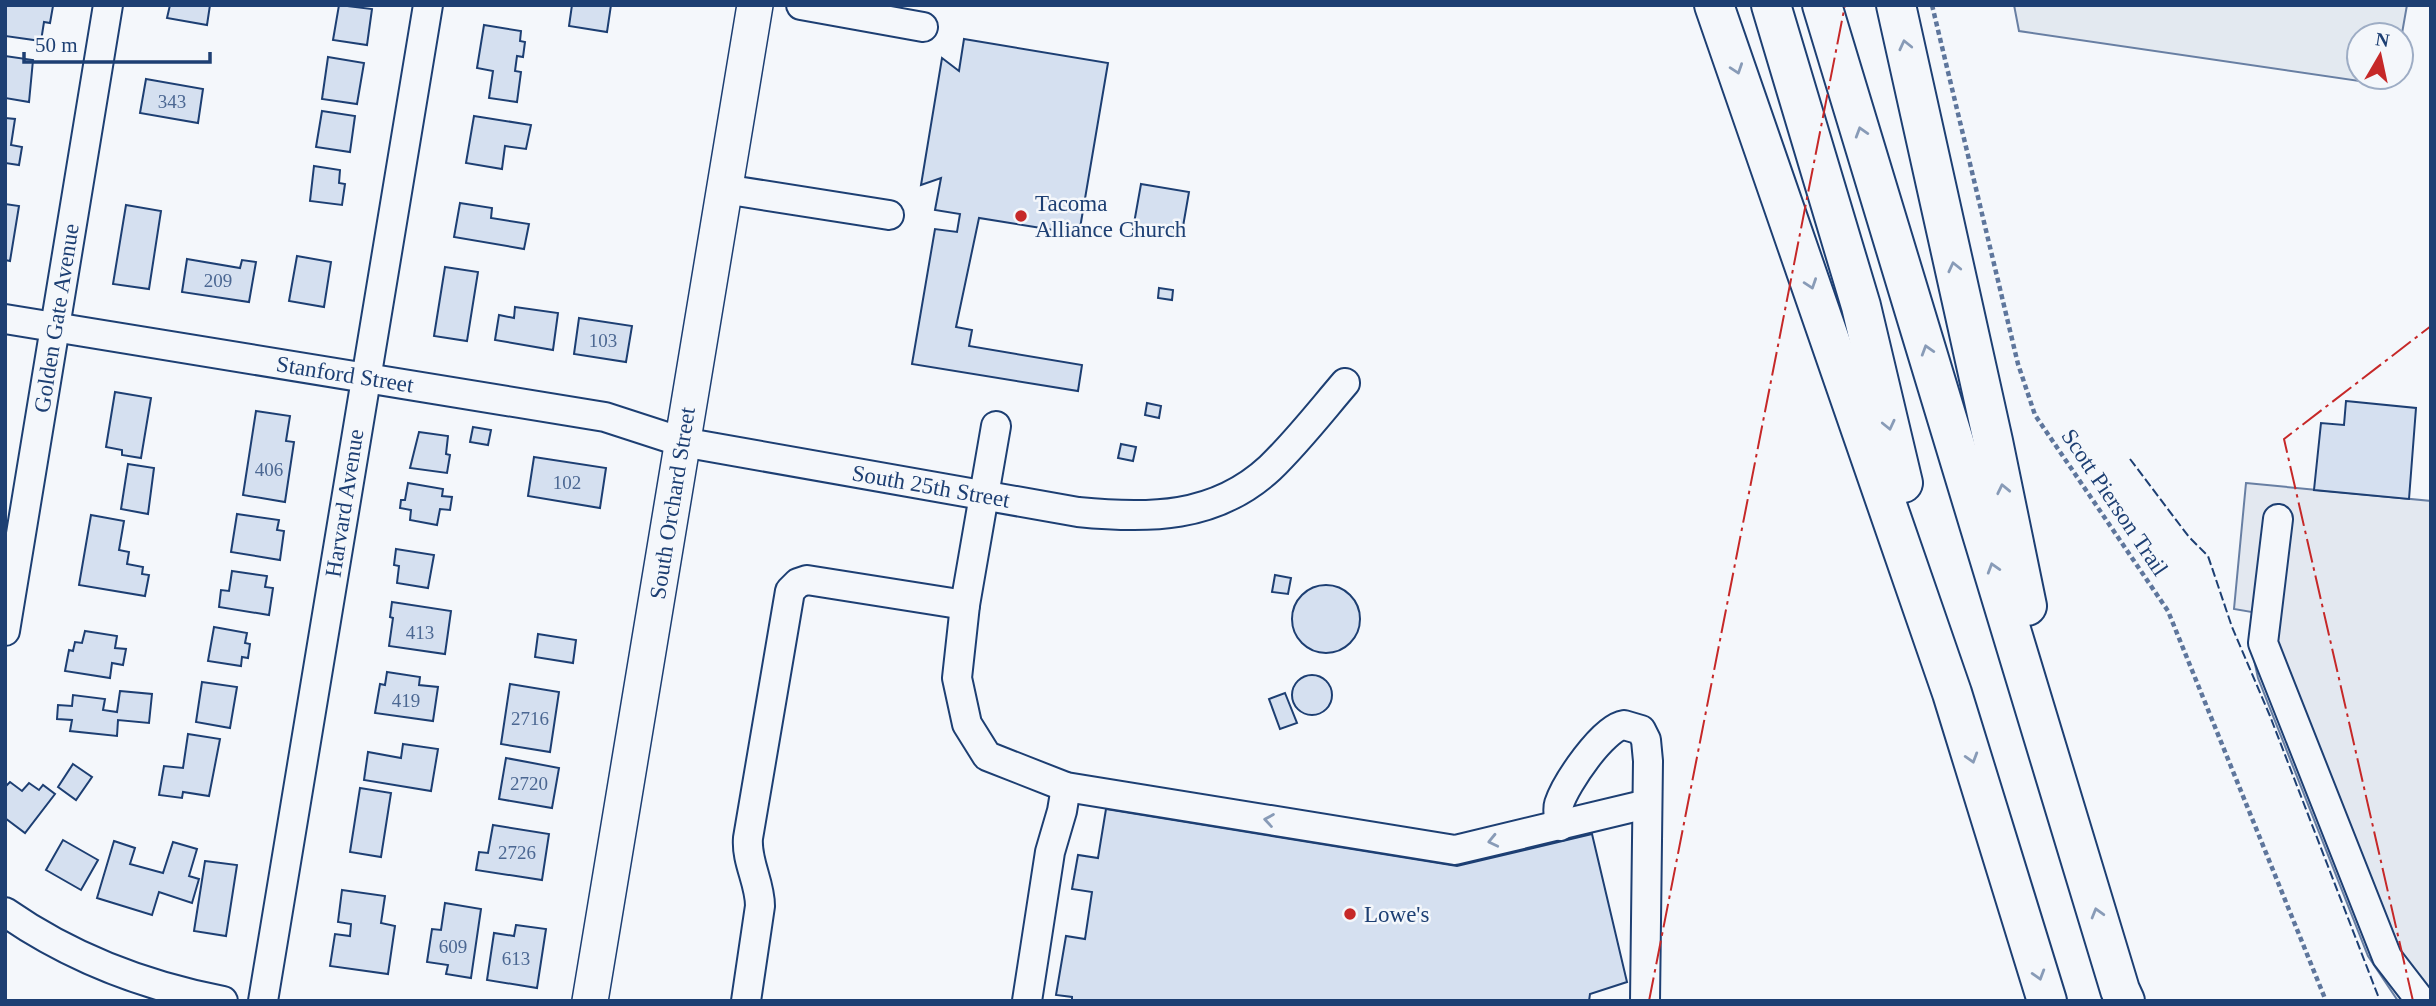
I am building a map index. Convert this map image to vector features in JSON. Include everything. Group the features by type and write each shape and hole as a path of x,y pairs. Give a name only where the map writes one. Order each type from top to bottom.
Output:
{"highway":[{"path":"1714,5 1952,693 2047,1001"},
{"path":"1771,5 1861,306 1952,693"},
{"path":"1822,5 2119,990 2125,1001"},
{"path":"1896,5 1993,441 2077,844"}],"main road":[{"name":"South Orchard Street","path":"590,1001 755,5"}],"street":[{"name":"Golden Gate Avenue","path":"5,631 108,5"},
{"name":"Harvard Avenue","path":"263,1001 428,5"},
{"path":"801,5 923,27"},
{"path":"724,189 889,215"},
{"name":"Stanford Street","path":"5,319 605,417 682,442"},
{"name":"South 25th Street","path":"682,442 1078,512 1121,516 1182,513 1217,503 1270,468 1345,383"},
{"path":"996,426 965,606 957,678 967,724 987,756 1066,787 1455,850 1647,804"},
{"path":"2278,519 2263,643 2387,957 2421,1001"},
{"path":"746,1001 760,906 760,892 749,864 748,838 790,591 798,583 807,580 965,606"},
{"path":"1560,826 1558,807 1569,781 1611,730 1620,725 1638,728 1645,736 1648,761 1645,1001"},
{"path":"1027,1001 1050,852 1066,787"},
{"path":"5,912 28,928 84,958 128,976 187,994 223,1001"}],"path":[{"name":"Scott Pierson Trail","path":"1932,5 2018,364 2035,415 2168,611 2326,1001"}],"shaded area":[{"path":"2014,5 2407,5 2404,21 2345,21 2345,79 2019,31"},
{"path":"2246,483 2431,501 2431,1001 2398,1001 2368,956 2258,678 2251,646 2252,612 2234,609"}],"building":[{"path":"5,5 53,6 50,23 44,22 41,41 5,36"},
{"path":"170,5 210,5 207,25 167,18"},
{"path":"339,5 372,9 367,45 333,40"},
{"path":"572,5 611,5 607,32 569,26"},
{"path":"484,25 521,31 520,41 525,42 523,57 517,56 515,71 521,72 517,102 489,98 493,71 477,68"},
{"name":"Tacoma Alliance Church","path":"964,39 1108,63 1079,234 979,218 956,327 972,330 969,346 1082,365 1078,391 912,364 935,229 957,232 960,214 935,210 941,178 921,185 942,58 959,71"},
{"path":"5,56 33,60 29,102 5,98"},
{"path":"328,57 364,63 357,104 322,99"},
{"path":"146,79 203,89 198,123 140,113"},
{"path":"322,111 355,116 350,152 316,147"},
{"path":"474,116 531,125 526,149 505,146 502,169 466,163"},
{"path":"5,118 15,119 11,145 22,147 19,165 5,163"},
{"path":"314,166 340,170 339,183 345,184 342,205 310,201"},
{"path":"1141,184 1189,192 1181,238 1133,229"},
{"path":"460,203 492,208 491,218 529,224 524,249 454,237"},
{"path":"5,204 19,206 10,261 5,260"},
{"path":"126,205 161,211 149,289 113,284"},
{"path":"297,256 331,262 324,307 289,301"},
{"path":"187,259 240,268 242,260 256,262 249,302 182,292"},
{"path":"445,267 478,272 467,341 434,336"},
{"path":"1159,288 1173,290 1172,300 1158,298"},
{"path":"515,307 558,313 553,350 495,340 499,315 514,318"},
{"path":"579,318 632,326 626,362 574,354"},
{"path":"115,392 151,398 141,458 122,455 122,450 106,447"},
{"path":"2346,401 2416,408 2409,499 2314,490 2321,423 2344,425"},
{"path":"1147,403 1161,406 1159,418 1145,415"},
{"path":"256,411 290,416 286,441 294,442 285,502 243,495"},
{"path":"473,427 491,430 488,445 470,442"},
{"path":"419,432 448,436 446,454 450,455 447,473 410,468"},
{"path":"1121,444 1136,447 1133,461 1118,458"},
{"path":"534,457 606,468 600,508 528,496"},
{"path":"128,464 154,468 148,514 121,509"},
{"path":"408,483 443,489 442,496 452,497 450,510 440,509 437,525 410,520 411,510 400,508 401,500 405,500"},
{"path":"237,514 279,520 277,530 284,531 280,560 231,552"},
{"path":"91,515 124,521 119,550 129,552 127,564 143,567 142,574 149,575 145,596 79,585"},
{"path":"396,549 434,555 428,588 397,583 399,566 394,565"},
{"path":"232,571 267,576 265,587 273,588 269,615 219,607 221,590 229,591"},
{"path":"1275,575 1291,578 1288,594 1272,592"},
{"path":"1326,585 1339,588 1350,595 1357,606 1360,619 1357,632 1350,643 1339,650 1326,653 1313,650 1302,643 1295,632 1292,619 1295,606 1302,595 1313,588"},
{"path":"392,602 451,611 445,654 389,646"},
{"path":"214,627 247,633 245,643 250,644 248,658 242,657 241,666 208,661"},
{"path":"85,631 117,636 115,648 126,649 123,665 112,663 110,678 65,671 69,650 73,651 75,642 82,643"},
{"path":"538,634 576,640 573,663 535,657"},
{"path":"387,672 420,677 419,685 438,687 433,721 375,713 380,684 385,685"},
{"path":"1312,675 1320,676 1326,681 1331,687 1331,703 1326,709 1320,714 1312,715 1304,714 1298,709 1293,703 1292,695 1293,687 1298,681 1304,676"},
{"path":"202,682 237,687 230,728 196,722"},
{"path":"510,684 559,692 550,752 501,744"},
{"path":"120,691 152,694 149,723 118,720 117,736 70,731 72,720 57,719 58,705 72,706 73,695 105,699 103,710 117,712"},
{"path":"1285,693 1297,723 1280,729 1269,699"},
{"path":"188,734 220,739 209,796 183,792 182,798 159,795 164,766 183,768"},
{"path":"403,744 438,749 431,791 364,780 368,752 401,758"},
{"path":"506,758 559,768 552,808 499,799"},
{"path":"73,764 92,777 76,800 58,787"},
{"path":"10,782 22,791 29,783 39,790 43,785 55,794 25,833 5,818 5,787"},
{"path":"360,788 391,793 381,857 350,852"},
{"name":"Lowe's","path":"1106,809 1457,866 1592,834 1627,982 1590,994 1589,1001 1072,1001 1072,997 1056,995 1066,936 1085,939 1092,892 1072,889 1078,855 1098,858"},
{"path":"493,825 549,834 542,880 476,870 479,852 488,853"},
{"path":"63,840 98,860 81,890 46,870"},
{"path":"114,841 135,848 130,864 163,873 173,842 197,849 189,876 199,879 192,903 159,892 152,915 97,898"},
{"path":"205,861 237,865 226,936 194,931"},
{"path":"342,890 385,896 381,923 395,926 388,974 330,966 335,934 350,936 351,924 338,922"},
{"path":"445,903 481,909 471,978 446,974 448,965 427,962 432,929 441,930"},
{"path":"516,925 546,929 537,988 487,980 494,933 514,936"}],"fence":[{"path":"2130,459 2189,537 2208,556 2232,627 2270,716 2380,1001"}],"power":[{"path":"1649,1001 1845,5"},
{"path":"2413,1001 2284,439 2431,326"}],"place":[{"name":"Tacoma Alliance Church","path":"1021,216"},
{"name":"Lowe's","path":"1350,914"}]}
